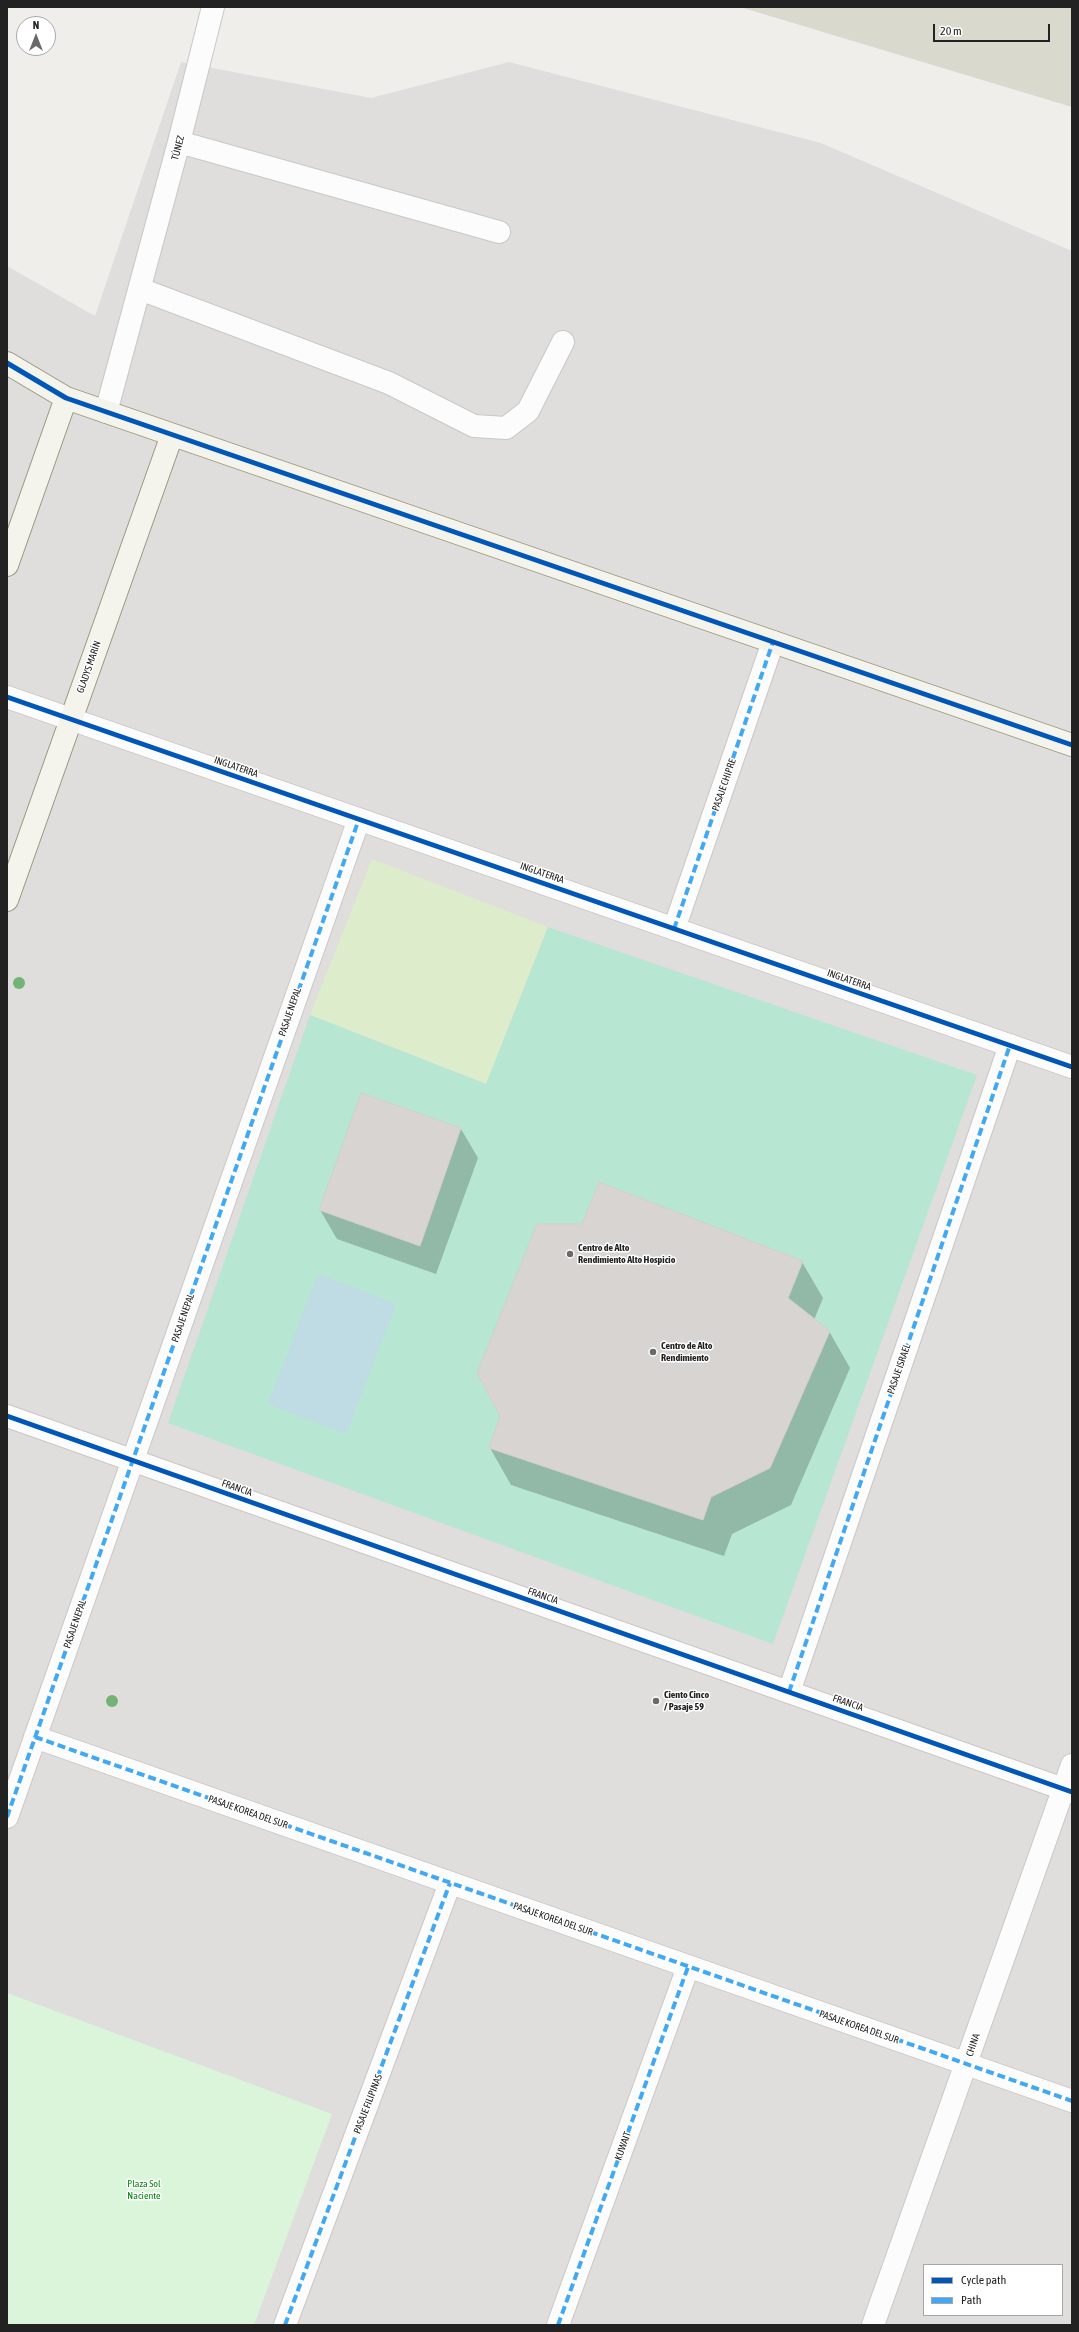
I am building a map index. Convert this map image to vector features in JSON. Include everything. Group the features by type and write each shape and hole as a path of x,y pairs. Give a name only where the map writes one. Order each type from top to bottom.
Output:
{"street":[{"name":"TÚNEZ","path":"106,412 179,142 213,7"},
{"path":"179,142 499,232"},
{"path":"140,289 389,383 474,426 506,428 528,411 563,342"},
{"path":"7,363 66,398 1072,745"},
{"path":"7,565 66,398"},
{"name":"GLADYS MARÍN","path":"7,900 172,435"},
{"name":"PASAJE CHIPRE","path":"674,929 773,642"},
{"name":"INGLATERRA","path":"7,697 1072,1067"},
{"name":"PASAJE NEPAL","path":"7,1817 359,819"},
{"name":"PASAJE ISRAEL","path":"789,1692 1010,1046"},
{"name":"FRANCIA","path":"7,1416 1068,1791"},
{"name":"PASAJE KOREA DEL SUR","path":"35,1737 1072,2101"},
{"name":"CHINA","path":"873,2325 966,2064 1068,1791 1072,1765"},
{"name":"PASAJE FILIPINAS","path":"285,2325 450,1883"},
{"name":"KUWAIT","path":"558,2325 688,1967"}],"shaded area":[{"path":"740,7 1072,7 1072,107"},
{"path":"181,62 371,98 509,62 821,143 1072,251 1072,2325 7,2325 7,266 95,316"}],"green space":[{"path":"372,859 548,927 487,1084 310,1015"},
{"name":"Centro de Alto Rendimiento Alto Hospicio","path":"548,927 977,1075 773,1644 168,1423 310,1015 486,1084"},
{"name":"Plaza Sol Naciente","path":"7,1993 332,2114 254,2325 7,2325"}],"water":[{"path":"318,1274 396,1304 346,1434 268,1404"}],"building":[{"path":"361,1093 461,1128 420,1246 319,1210"},
{"name":"Centro de Alto Rendimiento","path":"599,1182 803,1261 788,1298 830,1331 770,1468 711,1497 703,1520 489,1448 500,1416 477,1373 537,1224 582,1224"}],"marked path":[{"path":"674,929 773,642"},
{"path":"7,1817 359,819"},
{"path":"789,1692 1010,1045"},
{"path":"35,1737 1072,2101"},
{"path":"285,2325 450,1883"},
{"path":"558,2325 688,1967"}],"cycle path":[{"path":"7,363 66,398 1072,745"},
{"path":"7,697 1072,1067"},
{"path":"7,1416 1072,1792"}],"place":[{"name":"Centro de Alto Rendimiento Alto Hospicio","path":"570,1254"},
{"name":"Centro de Alto Rendimiento","path":"653,1352"},
{"name":"Ciento Cinco / Pasaje 59","path":"656,1701"}]}
